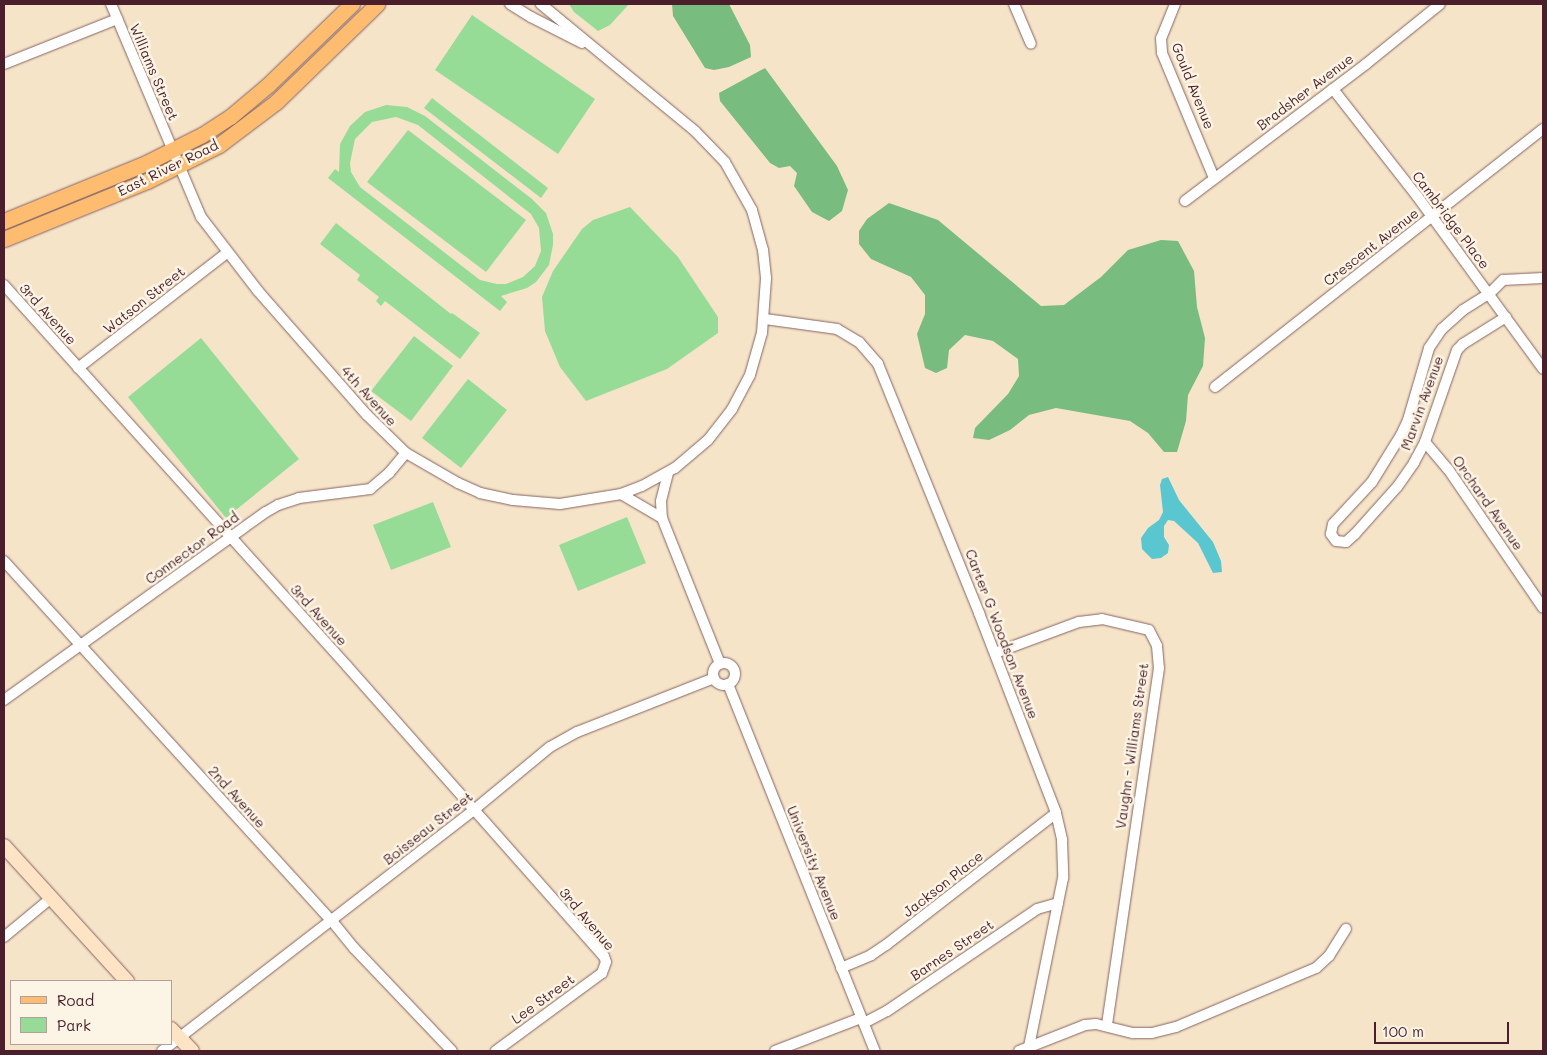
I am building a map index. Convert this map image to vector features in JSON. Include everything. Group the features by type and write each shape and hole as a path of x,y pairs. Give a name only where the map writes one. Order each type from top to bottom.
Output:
{"main road":[{"name":"East River Road","path":"4,221 173,151 222,123 245,105 350,4"},
{"name":"East River Road","path":"4,239 179,166 219,144 261,115 377,4"},
{"path":"4,846 50,899 126,980"},
{"path":"176,1034 192,1051"}],"street":[{"name":"Williams Street","path":"111,4 173,151"},
{"path":"510,4 531,18 594,49"},
{"path":"541,4 594,49"},
{"path":"1014,4 1031,44"},
{"name":"Gould Avenue","path":"1175,4 1161,38 1162,53 1214,178"},
{"name":"Bradsher Avenue","path":"1185,201 1440,4"},
{"path":"4,64 117,19"},
{"name":"4th Avenue","path":"173,151 201,217 227,253 367,416 406,453 458,483 480,492 514,500 560,504 621,494 668,473 708,440 732,410 752,368 765,319 766,278 764,250 752,210 733,174 701,137 594,49"},
{"name":"Cambridge Place","path":"1332,89 1432,217 1543,369"},
{"name":"Crescent Avenue","path":"1215,387 1543,129"},
{"name":"Watson Street","path":"78,368 227,253"},
{"name":"Marvin Avenue","path":"1506,317 1463,344 1457,350 1425,442 1402,481 1346,542 1333,539 1331,529 1333,524 1372,482 1401,435 1434,340 1451,320 1489,294 1503,280 1543,278"},
{"name":"3rd Avenue","path":"4,285 475,809 604,956 606,962 604,968"},
{"name":"Carter G Woodson Avenue","path":"765,319 837,329 859,342 874,359 914,450 1056,813 1063,859 1058,904 1024,1049"},
{"name":"Orchard Avenue","path":"1425,442 1448,469 1543,608"},
{"name":"Connector Road","path":"4,700 266,512 288,501 310,496 370,489 389,473 406,453"},
{"name":"University Avenue","path":"668,473 661,501 662,518 720,664 725,663 734,669 734,679 728,684 874,1051"},
{"path":"621,494 662,518"},
{"name":"2nd Avenue","path":"4,560 332,921 380,977 452,1051"},
{"name":"Vaughn - Williams Street","path":"995,653 1079,622 1102,619 1149,630 1157,646 1159,668 1107,1026"},
{"path":"720,664 714,670 714,678 718,684 728,684"},
{"name":"Boisseau Street","path":"176,1034 332,921 475,809 550,747 577,732 714,678"},
{"name":"Jackson Place","path":"841,968 871,955 886,945 1056,813"},
{"path":"4,937 50,899"},
{"name":"Barnes Street","path":"775,1051 887,1011 1037,909 1058,904"},
{"path":"1024,1049 1085,1025 1107,1026 1134,1033 1152,1033 1176,1027 1209,1015 1316,968 1329,956 1346,928"},
{"name":"Lee Street","path":"496,1051 602,973 604,968"}],"green space":[{"path":"569,4 629,4 610,25 598,31 574,12"},
{"path":"672,4 729,4 750,45 751,57 729,67 714,70 705,68 673,16"},
{"path":"472,15 595,99 558,154 435,70"},
{"path":"765,68 837,166 848,190 842,211 829,221 812,212 794,186 797,173 790,166 779,168 770,163 720,101 719,93"},
{"path":"432,98 548,188 541,198 424,108"},
{"path":"386,105 407,107 425,116 532,199 546,213 553,234 549,265 536,282 527,288 501,296 507,302 500,311 328,178 335,169 339,172 340,144 350,126 365,112","holes":["396,117 418,125 531,214 539,228 541,251 535,266 523,277 506,284 480,280 360,187 351,172 350,163 355,139 372,122"]},
{"path":"408,130 526,220 486,272 367,182"},
{"path":"889,203 938,220 1041,306 1064,305 1101,277 1128,250 1161,240 1178,241 1194,271 1197,307 1205,338 1203,366 1188,395 1186,421 1177,452 1164,452 1148,433 1130,421 1056,408 1029,415 1010,430 989,440 973,438 975,428 1008,394 1019,376 1018,359 993,341 965,335 949,350 947,368 936,373 925,368 917,334 925,314 925,295 911,277 871,259 859,244 859,231 867,219"},
{"path":"630,207 678,257 718,317 718,333 667,369 586,401 560,367 545,331 542,297 553,271 582,229 593,220"},
{"path":"336,223 451,314 480,333 460,359 385,301 381,306 376,301 379,297 357,280 360,275 320,244"},
{"path":"414,336 453,366 411,421 371,391"},
{"path":"201,338 299,459 226,518 128,397"},
{"path":"468,379 507,410 461,468 422,438"},
{"path":"433,502 451,547 391,570 373,525"},
{"path":"627,517 646,563 578,591 559,545"}],"water":[{"path":"1168,477 1179,500 1213,542 1221,561 1222,572 1213,573 1198,543 1174,521 1168,520 1164,526 1164,537 1169,545 1168,553 1161,558 1152,559 1142,549 1141,538 1148,528 1159,520 1163,512 1160,485 1162,479"}]}
